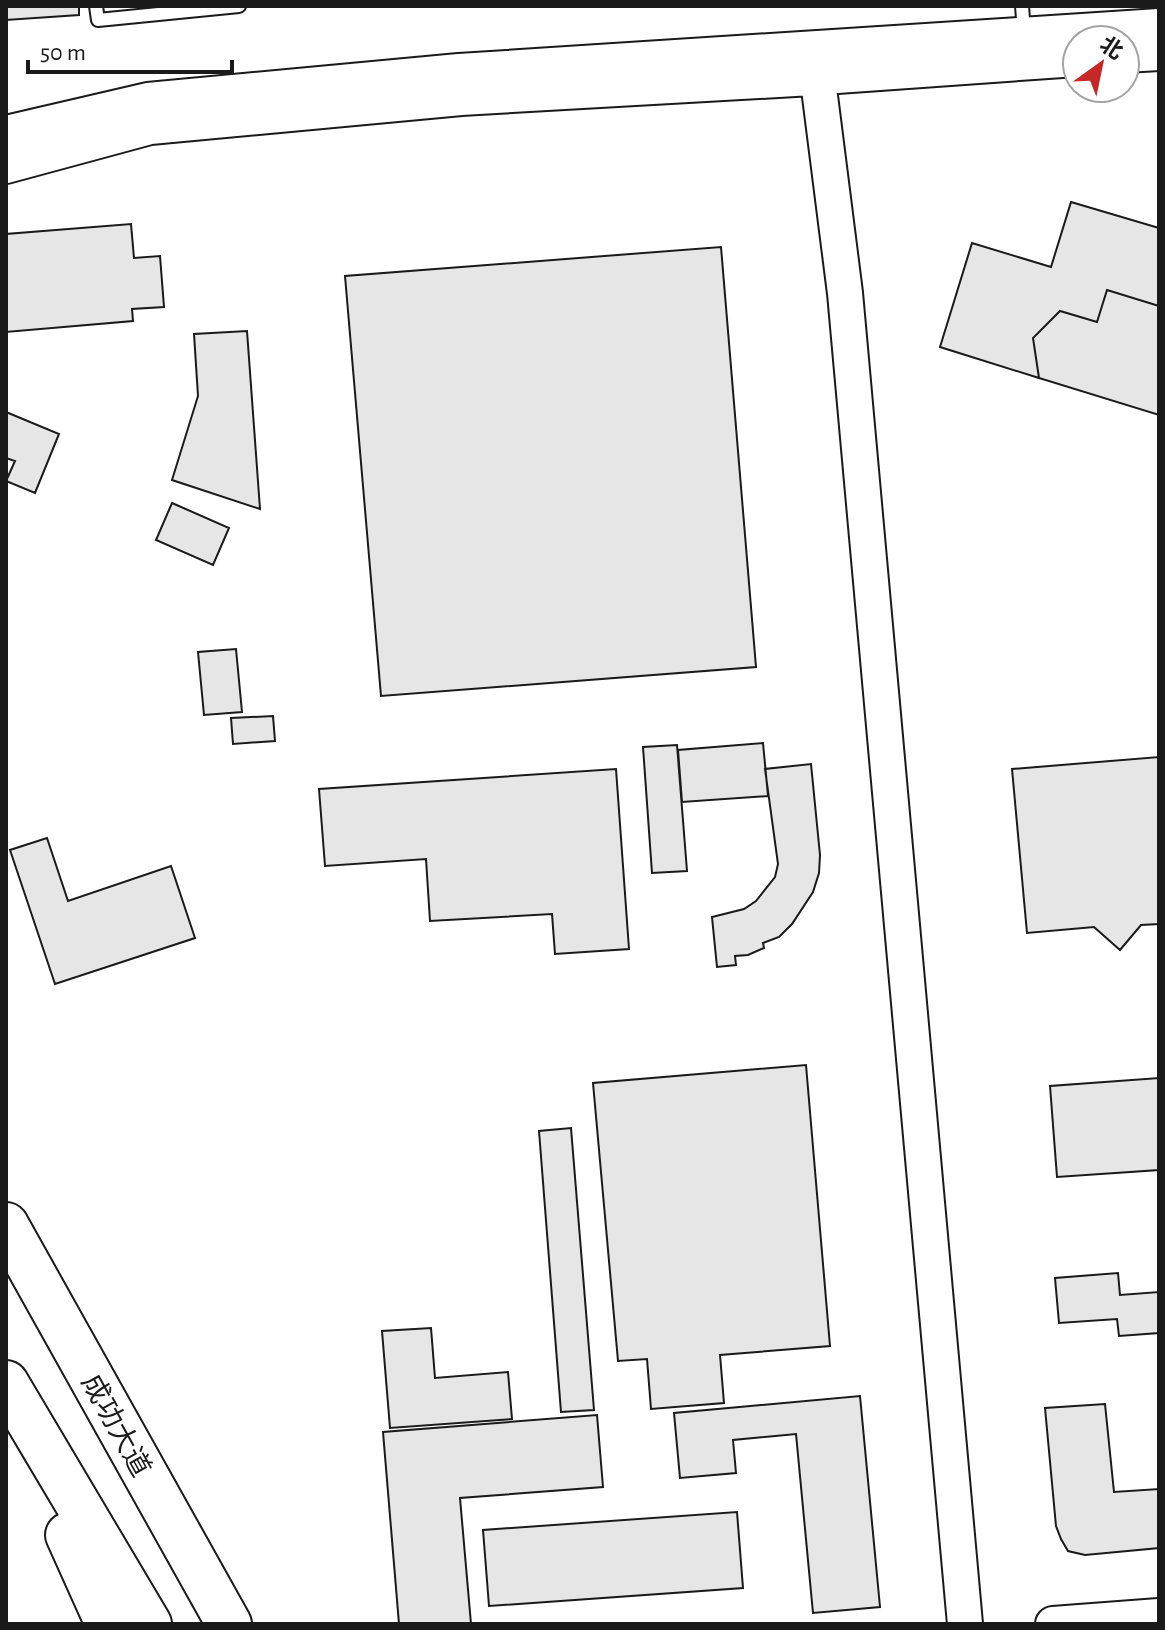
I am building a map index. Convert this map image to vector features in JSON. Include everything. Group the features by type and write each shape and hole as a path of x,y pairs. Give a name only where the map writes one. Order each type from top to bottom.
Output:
{"highway":[{"name":"成功大道","path":"6,1225 229,1624"},
{"path":"6,1383 149,1624"},
{"path":"6,1398 108,1624"}],"main road":[{"path":"6,166 150,127 816,63 1023,21 1157,30"},
{"path":"1141,42 1157,30"},
{"path":"6,133 148,100 459,71 1061,59"},
{"path":"816,63 845,293 965,1624"},
{"path":"1053,1624 1159,1616"}],"lane":[{"path":"96,6 98,20 239,6"}],"building":[{"path":"6,6 79,6 79,15 6,20"},
{"path":"1071,202 1159,228 1159,306 1107,290 1097,322 1060,311 1033,338 1039,378 940,347 972,243 1051,267"},
{"path":"131,224 134,258 160,256 164,307 132,309 133,321 6,332 6,234"},
{"path":"721,247 756,667 381,696 345,276"},
{"path":"1107,290 1159,306 1159,415 1039,378 1033,338 1060,311 1097,322"},
{"path":"247,331 260,509 172,480 198,396 194,334"},
{"path":"6,412 59,434 35,493 6,481 15,461 6,458"},
{"path":"172,503 229,528 213,565 156,540"},
{"path":"236,649 242,712 204,715 198,652"},
{"path":"273,716 275,741 233,744 231,718"},
{"path":"763,743 768,796 682,802 678,750"},
{"path":"677,745 687,871 652,873 643,747"},
{"path":"1159,757 1159,924 1141,925 1120,950 1094,927 1027,933 1012,769"},
{"path":"811,764 820,855 813,892 792,924 779,937 763,943 764,948 748,955 735,956 736,965 717,967 712,917 744,909 756,901 775,877 778,864 765,769"},
{"path":"616,769 629,949 555,954 552,914 430,921 426,859 325,866 319,789"},
{"path":"47,838 68,901 171,866 195,938 55,984 10,850"},
{"path":"806,1065 830,1346 720,1355 724,1403 651,1409 647,1359 618,1361 593,1083"},
{"path":"1159,1078 1159,1170 1057,1177 1050,1086"},
{"path":"571,1128 594,1410 561,1412 539,1131"},
{"path":"1118,1273 1120,1295 1159,1292 1159,1333 1119,1336 1117,1319 1059,1323 1055,1278"},
{"path":"431,1328 435,1378 508,1372 512,1419 390,1428 382,1331"},
{"path":"860,1396 880,1607 813,1613 796,1434 733,1440 736,1473 680,1478 674,1413"},
{"path":"1105,1404 1114,1492 1159,1489 1159,1548 1085,1555 1068,1551 1056,1526 1045,1408"},
{"path":"597,1415 603,1487 460,1498 471,1624 399,1624 383,1432"},
{"path":"737,1512 743,1588 489,1606 483,1530"}]}
